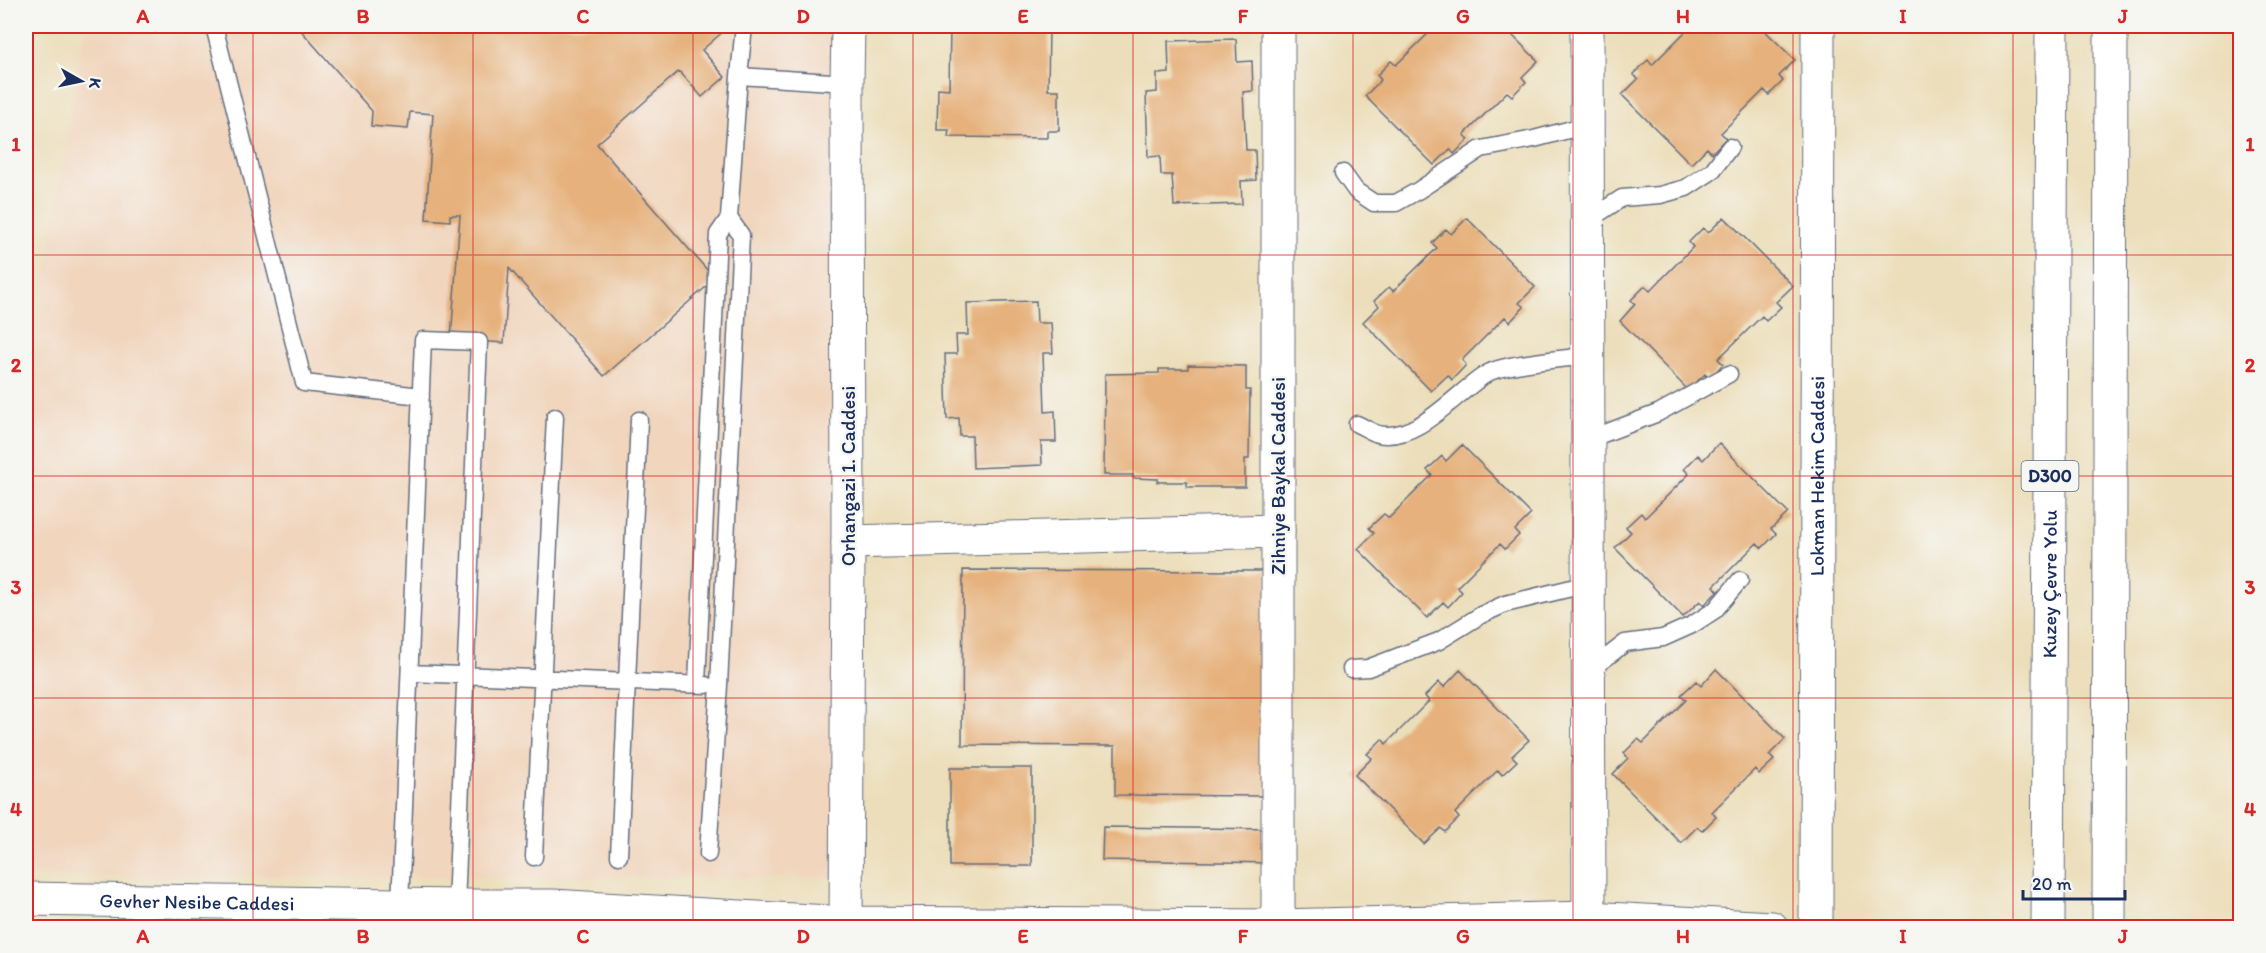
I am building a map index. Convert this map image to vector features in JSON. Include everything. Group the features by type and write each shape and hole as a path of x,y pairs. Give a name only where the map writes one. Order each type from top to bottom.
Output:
{"main road":[{"name":"Orhangazi 1. Caddesi","path":"846,925 848,26"},
{"name":"Zihniye Baykal Caddesi","path":"1278,26 1278,927"},
{"path":"1587,26 1589,923"},
{"name":"Lokman Hekim Caddesi","path":"1816,927 1818,26"},
{"name":"Kuzey Çevre Yolu","path":"2048,927 2052,26"},
{"path":"2109,927 2111,26"},
{"path":"848,542 1278,531"},
{"name":"Gevher Nesibe Caddesi","path":"26,898 248,915 400,905 456,906 552,917 846,925 1278,927 1589,923 1772,927"}],"lane":[{"path":"214,26 304,383 421,396"},
{"path":"697,684 718,234 729,218 744,26"},
{"path":"739,76 847,82"},
{"path":"1343,173 1356,190 1374,203 1396,203 1481,149 1534,139 1587,125"},
{"path":"1587,221 1622,198 1660,195 1686,188 1712,171 1730,147"},
{"path":"708,854 719,685 741,235 729,218"},
{"path":"400,905 423,340 479,342 456,906"},
{"path":"1357,424 1379,434 1403,433 1427,420 1489,373 1510,367 1587,356"},
{"path":"1587,440 1658,413 1729,374"},
{"path":"534,857 555,417"},
{"path":"619,856 639,420"},
{"path":"1588,672 1625,643 1663,638 1692,625 1715,610 1740,580"},
{"path":"1352,669 1368,668 1439,641 1481,615 1505,604 1588,584"},
{"path":"410,672 719,685"}],"shaded area":[{"path":"84,26 852,26 849,878 26,876 26,406"}],"building":[{"path":"297,26 722,26 725,30 702,50 725,77 702,97 679,71 597,144 715,279 604,376 509,268 504,343 451,339 460,215 450,215 450,221 426,219 433,114 410,112 408,129 371,126 372,111"},
{"path":"950,26 1060,26 1049,28 1048,90 1059,90 1059,131 1047,131 1047,138 948,137 949,130 937,130 938,88 949,89"},
{"path":"1436,26 1503,26 1538,61 1522,77 1526,82 1512,96 1507,92 1464,135 1469,139 1454,154 1450,149 1434,165 1365,96 1381,80 1377,75 1391,61 1396,65"},
{"path":"1691,26 1760,26 1795,60 1779,76 1783,81 1769,95 1764,90 1721,133 1726,138 1712,153 1707,148 1691,164 1622,95 1638,79 1633,74 1648,60 1652,65"},
{"path":"1236,39 1237,62 1252,61 1253,91 1243,92 1246,150 1255,150 1256,180 1241,181 1242,204 1174,206 1172,175 1161,175 1160,156 1148,157 1146,93 1157,92 1157,74 1169,73 1168,41"},
{"path":"1724,217 1793,286 1776,302 1781,307 1766,321 1762,316 1718,359 1723,364 1709,379 1705,374 1688,390 1620,321 1635,304 1631,300 1645,286 1650,291 1693,247 1689,242 1703,228 1708,233"},
{"path":"1467,218 1535,287 1519,303 1524,307 1510,322 1505,317 1462,360 1466,365 1452,380 1448,375 1431,391 1363,322 1379,306 1374,301 1389,287 1393,291 1437,248 1432,243 1446,229 1451,234"},
{"path":"1036,301 1037,323 1051,323 1053,353 1043,353 1045,412 1055,411 1056,442 1041,442 1042,465 973,468 972,436 960,436 959,418 947,419 945,354 957,354 956,335 968,335 967,303"},
{"path":"1188,365 1246,366 1246,390 1250,390 1249,459 1245,459 1245,487 1187,487 1187,482 1157,482 1158,479 1133,478 1133,475 1104,475 1105,374 1159,373 1159,369 1188,369"},
{"path":"1719,443 1788,513 1771,529 1776,534 1762,548 1757,543 1714,586 1718,591 1704,605 1700,601 1683,617 1615,548 1631,532 1626,527 1641,513 1645,518 1689,474 1684,469 1698,455 1703,460"},
{"path":"1462,445 1531,514 1515,530 1519,535 1505,549 1500,544 1457,587 1462,592 1448,607 1443,602 1427,618 1358,549 1374,533 1369,528 1384,514 1389,518 1432,475 1427,470 1442,456 1446,461"},
{"path":"963,570 1267,571 1267,796 1115,795 1115,746 962,745"},
{"path":"1716,669 1785,739 1769,755 1774,760 1759,774 1755,769 1712,812 1716,817 1702,831 1697,827 1681,843 1613,774 1628,758 1624,753 1638,739 1643,743 1686,700 1681,695 1696,681 1701,686"},
{"path":"1460,670 1529,740 1512,756 1517,761 1502,775 1498,770 1455,813 1459,818 1445,832 1441,828 1424,844 1355,775 1372,758 1367,754 1382,739 1386,744 1429,701 1425,696 1439,682 1444,687"},
{"path":"950,768 1032,768 1032,866 950,866"},
{"path":"1103,827 1275,829 1275,863 1102,860"}]}
